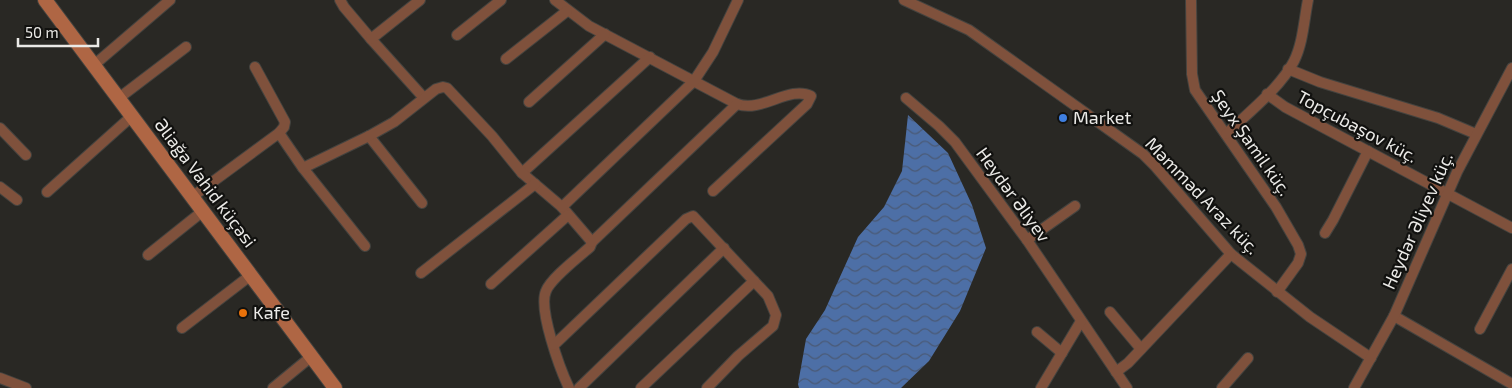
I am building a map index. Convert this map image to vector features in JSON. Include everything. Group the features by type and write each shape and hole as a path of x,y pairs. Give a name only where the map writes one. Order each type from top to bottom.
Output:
{"main road":[{"name":"Əliağa Vahid küçəsi","path":"45,0 335,388"}],"street":[{"path":"94,65 170,0"},
{"path":"340,0 371,39 424,98"},
{"path":"371,39 420,0"},
{"path":"457,35 501,0"},
{"path":"555,0 589,26 737,104 746,107 790,95 809,95 811,98 714,191"},
{"path":"491,284 694,81 713,52 738,0"},
{"name":"Məmməd Araz küç.","path":"904,0 969,30 1142,154 1156,166 1231,254 1310,317 1371,358"},
{"name":"Şeyx Şamil küç.","path":"1191,0 1193,82 1201,100 1276,207 1298,245 1301,254 1298,263 1277,292"},
{"path":"1226,134 1283,78 1294,61 1299,48 1308,0"},
{"path":"506,59 567,11"},
{"path":"529,102 605,34"},
{"path":"119,98 186,47"},
{"path":"522,173 650,57"},
{"path":"192,197 279,133 284,127 285,122 255,67"},
{"name":"Heydər Əliyev küç.","path":"1354,388 1394,316 1446,194 1512,68"},
{"path":"1288,70 1320,82 1438,118 1476,134"},
{"path":"303,168 394,122 436,89 443,86 492,136 522,173 565,211 592,242"},
{"name":"Topçubaşov küç.","path":"1267,94 1285,107 1512,228"},
{"name":"Heydər Əliyev","path":"906,98 939,126 954,142 1027,240 1127,388"},
{"path":"569,388 544,309 544,298 550,283 590,247 592,242 737,104"},
{"path":"47,192 132,116"},
{"path":"0,128 26,155"},
{"path":"279,133 303,168 365,246"},
{"path":"369,136 422,203"},
{"path":"1325,233 1334,220 1368,151"},
{"path":"422,273 535,184"},
{"path":"0,187 17,200"},
{"path":"1027,240 1074,206"},
{"path":"148,255 203,211"},
{"path":"554,345 686,219 690,217 696,218 768,296 776,315 773,326 738,356 707,388"},
{"path":"579,388 724,248"},
{"path":"1116,372 1128,363 1231,254"},
{"path":"1480,329 1512,269"},
{"path":"182,328 251,275"},
{"path":"641,388 754,280"},
{"path":"1110,312 1141,349"},
{"path":"1394,316 1512,384"},
{"path":"1041,388 1080,321"},
{"path":"1036,332 1062,353"},
{"path":"273,388 312,356"},
{"path":"1222,388 1248,358"},
{"path":"0,378 26,388"}],"water":[{"path":"908,115 948,153 972,205 986,248 960,311 929,361 901,388 799,388 798,384 806,339 825,310 858,237 884,207 902,171"}],"place":[{"name":"Market","path":"1063,118"},
{"name":"Kafe","path":"243,313"}]}
